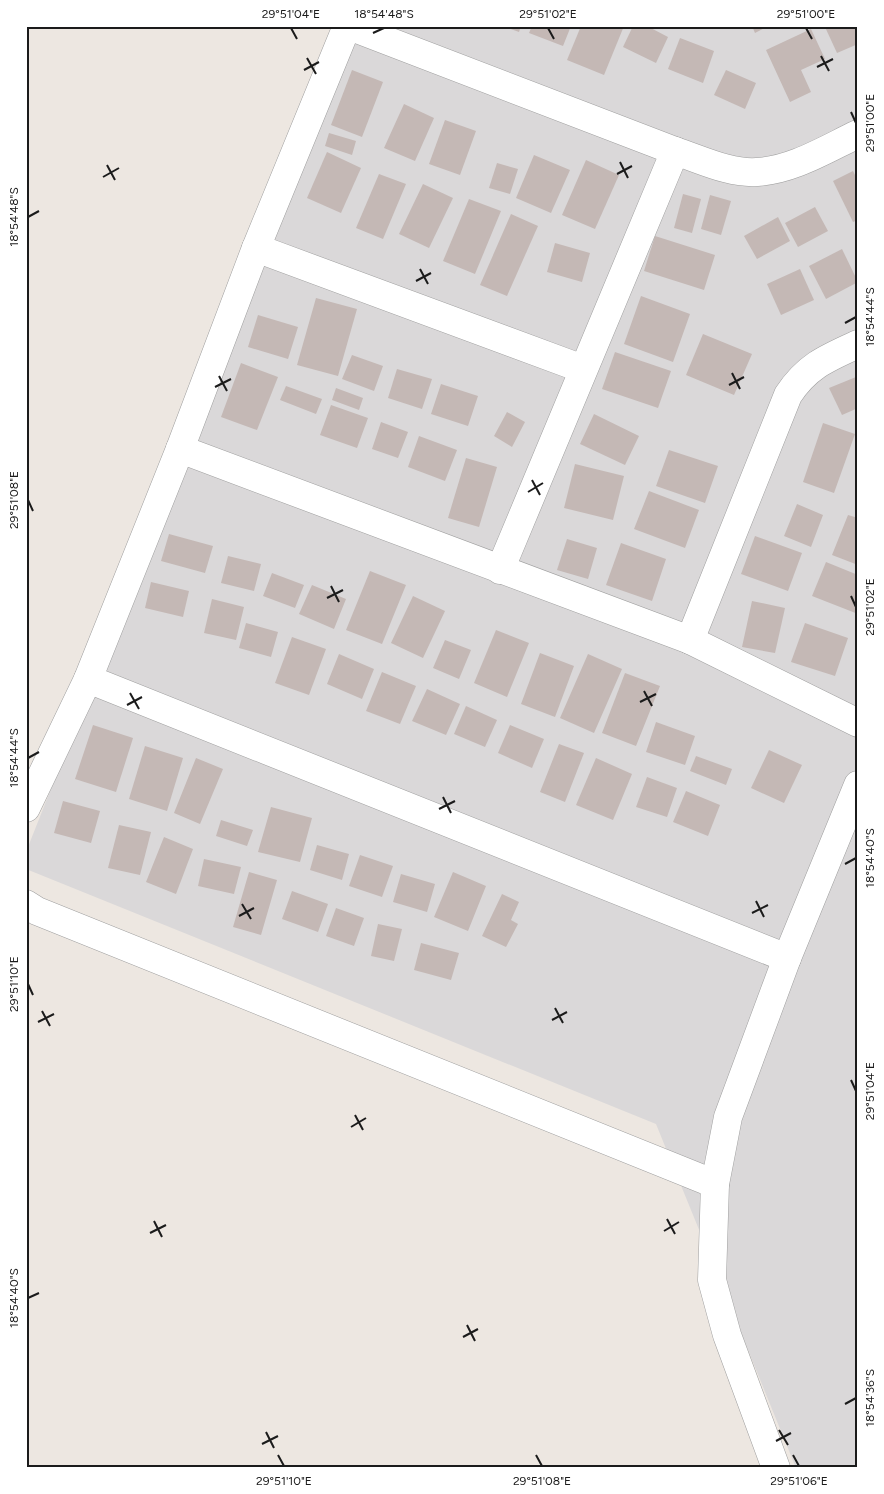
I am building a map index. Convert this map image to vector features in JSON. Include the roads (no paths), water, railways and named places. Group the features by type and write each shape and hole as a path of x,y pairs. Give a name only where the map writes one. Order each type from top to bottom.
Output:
{"street":[{"path":"26,808 88,679 180,449 256,248 348,26 675,151 727,168 755,172 781,168 858,134"},
{"path":"500,570 675,151"},
{"path":"256,248 583,369"},
{"path":"690,640 788,395 800,377 823,359 858,344"},
{"path":"180,449 690,640 858,723"},
{"path":"88,679 787,958"},
{"path":"776,1468 727,1335 712,1280 715,1184 728,1117 787,958 858,785"},
{"path":"26,904 37,911 715,1184"}]}
